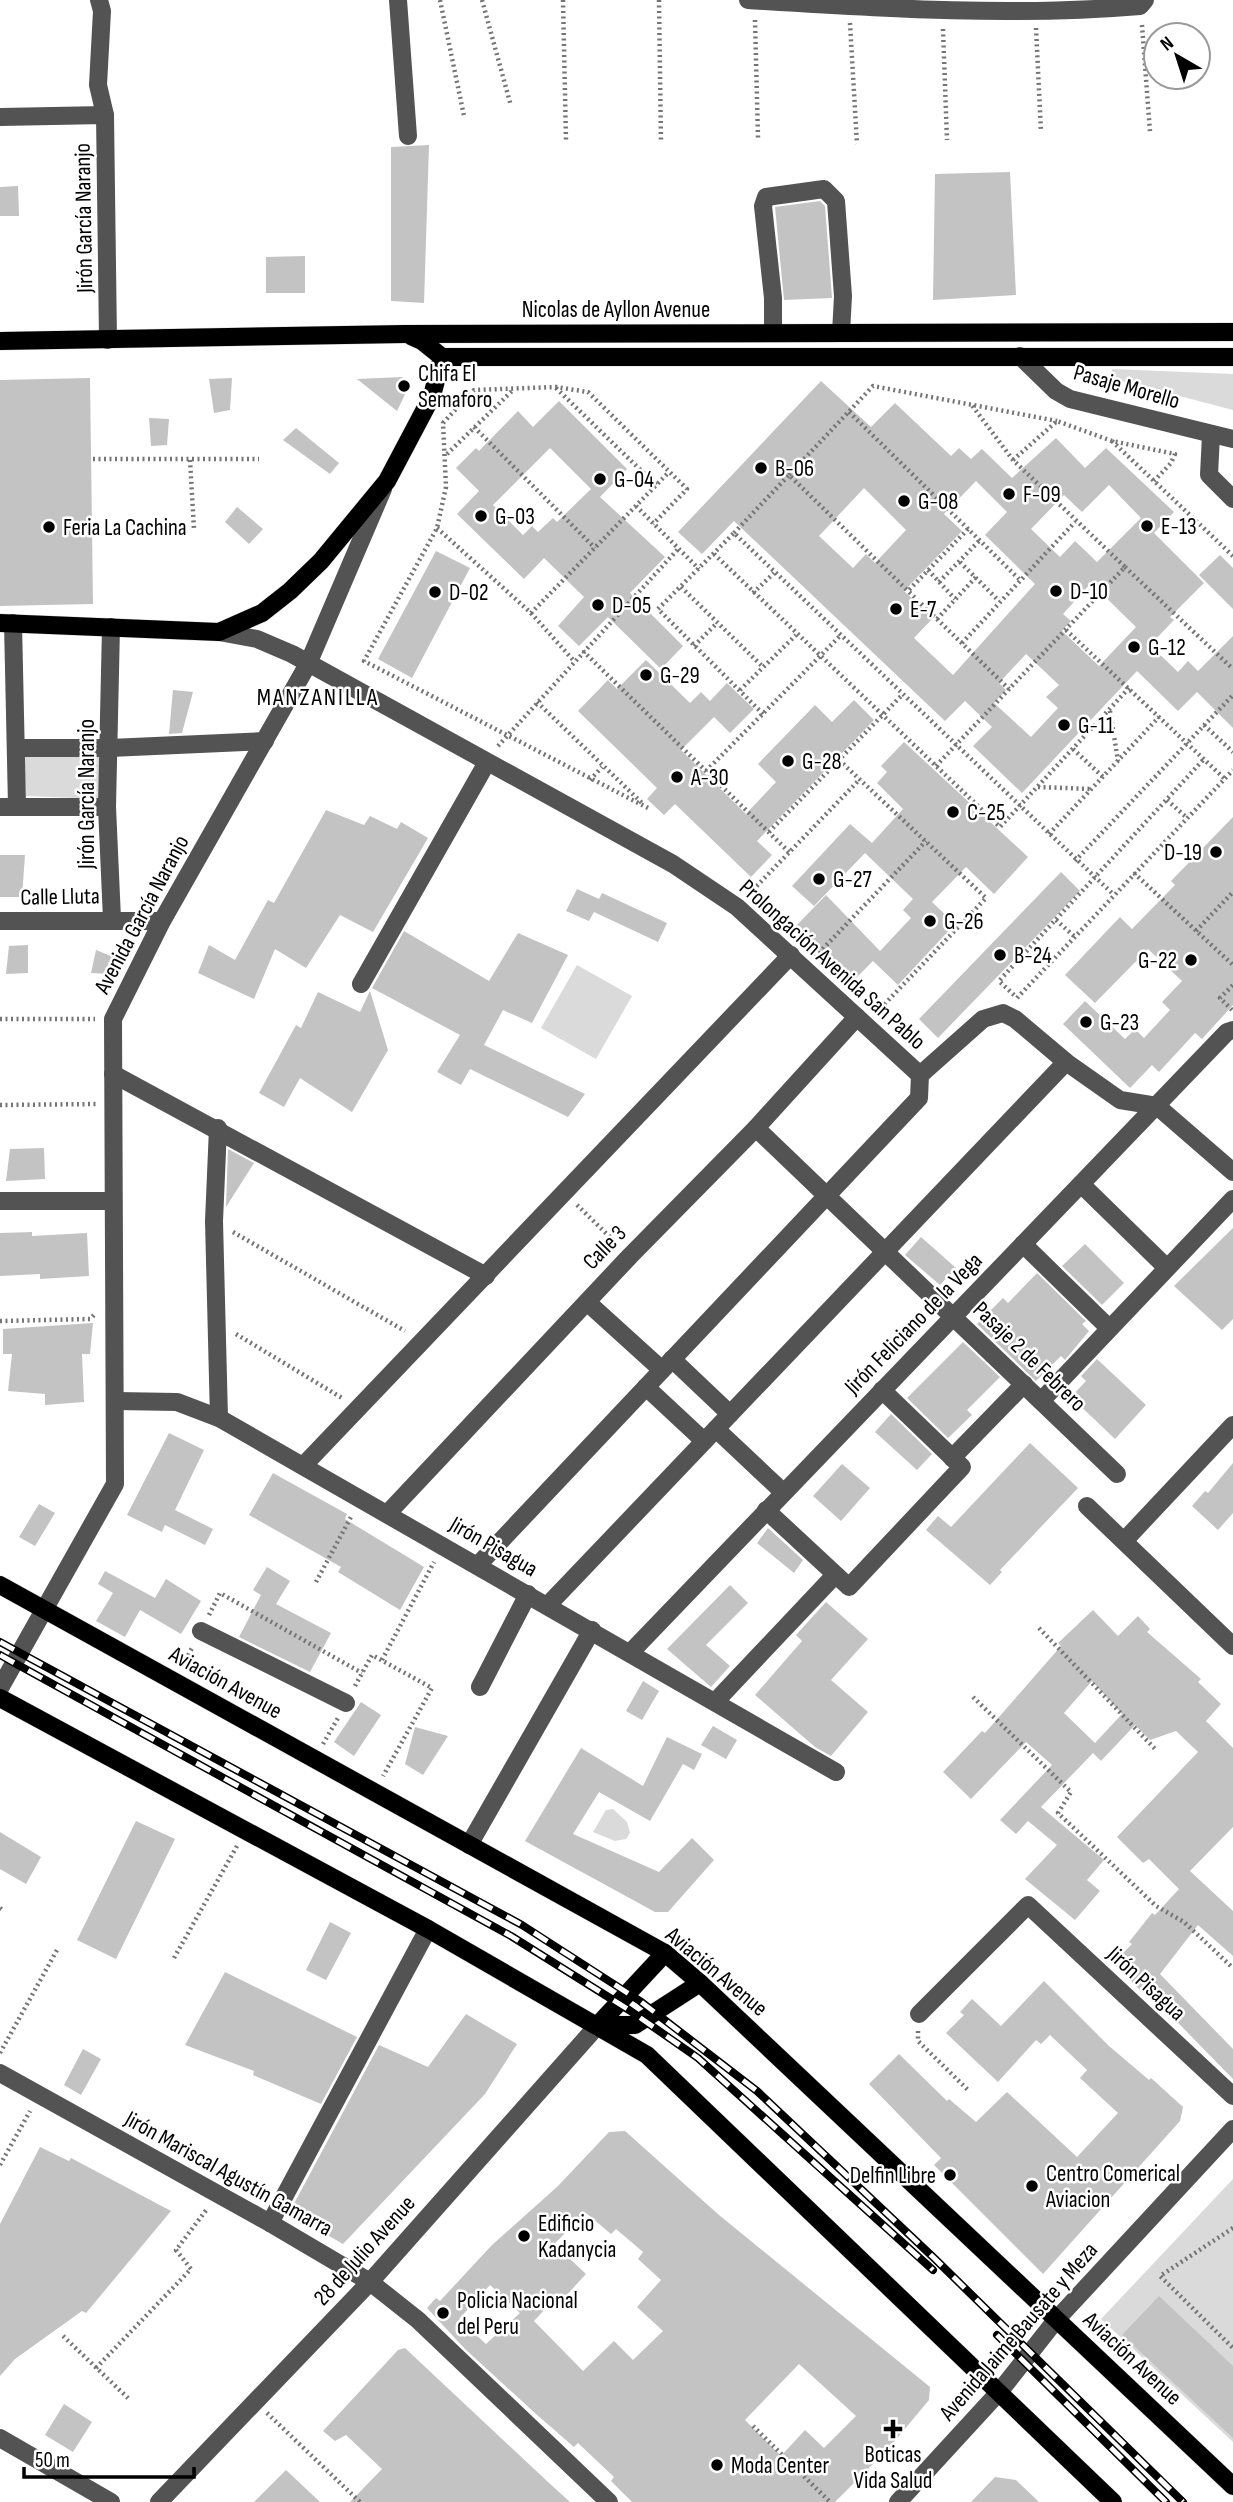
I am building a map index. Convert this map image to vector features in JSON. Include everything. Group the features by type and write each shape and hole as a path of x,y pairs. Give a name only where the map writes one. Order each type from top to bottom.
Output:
{"main road":[{"name":"Nicolas de Ayllon Avenue","path":"0,341 405,334 1233,332"},
{"path":"405,334 422,341 442,357"},
{"name":"Nicolas de Ayllon Avenue","path":"442,357 1233,357"},
{"name":"Avenida García Naranjo","path":"387,481 432,397 442,357"},
{"name":"Prolongación Avenida San Pablo","path":"6,623 219,632 262,613 290,591 321,561 387,481"},
{"name":"Aviación Avenue","path":"0,1585 665,1953 1233,2486"},
{"path":"0,1699 428,1929 646,2055 1113,2502"},
{"name":"28 de Julio Avenue","path":"598,2025 665,1953"},
{"path":"598,2025 635,2025 700,1983"}],"street":[{"path":"99,0 102,11 98,85 105,115"},
{"path":"398,0 408,136"},
{"path":"748,0 942,9 1035,9 1142,3"},
{"name":"Jirón García Naranjo","path":"0,117 105,115 108,340"},
{"path":"773,333 773,298 763,206 766,197 824,189 836,201 843,296 841,333"},
{"name":"Pasaje Morello","path":"1020,356 1056,391 1070,399 1233,439"},
{"path":"1210,435 1209,475 1233,499"},
{"name":"Avenida García Naranjo","path":"0,1688 115,1484 113,1018 162,922 308,664 387,481"},
{"path":"6,623 16,748 9,806 107,807"},
{"name":"Jirón García Naranjo","path":"111,627 107,807 112,919"},
{"name":"Prolongación Avenida San Pablo","path":"219,632 257,639 308,664 486,764 673,864 737,907 920,1075 983,1019 1003,1013 1015,1018 1066,1062 1120,1100 1157,1106"},
{"path":"16,748 110,748 265,741"},
{"path":"361,984 486,764"},
{"name":"Calle Lluta","path":"0,921 112,919 162,922"},
{"path":"303,1466 792,955"},
{"name":"Calle 3","path":"388,1513 629,1256 860,1021"},
{"name":"Jirón Feliciano de la Vega","path":"630,1653 1227,1032 1233,1030"},
{"path":"548,1605 1066,1062"},
{"path":"113,1074 218,1128 486,1276"},
{"path":"478,1565 919,1098 920,1075"},
{"path":"1157,1106 1233,1172"},
{"path":"218,1128 215,1221 219,1418"},
{"name":"Pasaje 2 de Febrero","path":"756,1128 1117,1474"},
{"path":"1081,1184 1166,1268"},
{"path":"1041,1401 1233,1199"},
{"path":"0,1201 112,1201"},
{"path":"1023,1244 1109,1328"},
{"path":"587,1302 730,1414"},
{"path":"952,1458 1024,1384"},
{"path":"646,1387 783,1492"},
{"path":"766,1510 849,1587 962,1467 882,1390"},
{"name":"Jirón Pisagua","path":"116,1401 177,1402 219,1418 836,1772"},
{"path":"1124,1541 1233,1425"},
{"path":"1087,1506 1233,1646"},
{"path":"715,1702 835,1575"},
{"path":"480,1687 528,1594"},
{"path":"469,1845 592,1630"},
{"path":"201,1631 346,1703"},
{"name":"Jirón Pisagua","path":"919,2014 1028,1905 1233,2096"},
{"path":"270,2222 428,1929"},
{"name":"28 de Julio Avenue","path":"159,2502 370,2282 598,2025"},
{"name":"Jirón Mariscal Agustín Gamarra","path":"0,2073 270,2222 370,2282 418,2320 609,2502"},
{"name":"Avenida Jaime Bausate y Meza","path":"898,2502 1000,2391 1056,2320 1233,2129"},
{"path":"0,2438 111,2502"}],"path":[{"path":"440,0 464,116"},
{"path":"482,0 511,106"},
{"path":"564,0 566,141"},
{"path":"659,0 661,143"},
{"path":"755,0 758,138"},
{"path":"1142,3 1150,132"},
{"path":"849,6 857,144"},
{"path":"942,9 947,140"},
{"path":"1035,9 1041,132"},
{"path":"763,714 658,609 873,386 1057,421 1112,441 1175,454 1171,463 1154,481"},
{"path":"555,387 656,485"},
{"path":"537,702 602,767 648,808 364,661 437,528 446,487 447,454 443,423 474,390 555,387 588,392 687,489 653,524"},
{"path":"447,454 513,390"},
{"path":"971,404 1013,460 1075,522 1233,669"},
{"path":"849,412 1019,579"},
{"path":"1013,460 1057,421"},
{"path":"474,427 595,548"},
{"path":"1112,441 1233,556"},
{"path":"93,459 260,459"},
{"path":"190,460 194,530"},
{"path":"531,613 669,472"},
{"path":"789,475 1009,690"},
{"path":"636,506 699,569"},
{"path":"962,643 1075,522"},
{"path":"437,528 531,613 574,661"},
{"path":"908,591 968,529"},
{"path":"734,533 1075,861 1114,895"},
{"path":"939,582 980,540"},
{"path":"486,764 505,735 679,548"},
{"path":"713,554 1000,828 1129,688"},
{"path":"960,562 999,601"},
{"path":"936,766 1125,568"},
{"path":"928,570 955,599"},
{"path":"753,593 774,573"},
{"path":"937,619 976,577"},
{"path":"681,587 763,667"},
{"path":"694,646 718,623"},
{"path":"1066,630 1225,779"},
{"path":"740,690 796,635"},
{"path":"706,771 841,635"},
{"path":"583,651 789,852"},
{"path":"769,832 904,694"},
{"path":"1075,861 1233,695"},
{"path":"1109,710 1118,761"},
{"path":"1049,834 1159,717"},
{"path":"1203,725 1233,752"},
{"path":"1073,749 1103,777"},
{"path":"1026,1007 999,981 1204,759"},
{"path":"839,760 986,898 860,1021"},
{"path":"590,780 602,767"},
{"path":"1017,998 1233,770"},
{"path":"737,907 860,779"},
{"path":"1037,787 1091,789"},
{"path":"1167,800 1186,817"},
{"path":"806,968 926,841"},
{"path":"1134,873 1233,965"},
{"path":"1196,931 1233,892"},
{"path":"1056,920 1075,937"},
{"path":"1233,985 1220,998 1233,1011"},
{"path":"0,1019 113,1018"},
{"path":"0,1104 113,1104"},
{"path":"565,1193 629,1256"},
{"path":"215,1221 423,1342"},
{"path":"0,1321 90,1319 116,1296"},
{"path":"217,1323 358,1408"},
{"path":"316,1582 361,1498"},
{"path":"382,1660 444,1545"},
{"path":"1039,1628 1157,1751"},
{"path":"372,1655 432,1688 374,1792"},
{"path":"973,1697 1071,1792 1058,1813 1156,1906 1184,1922 1233,1968"},
{"path":"174,1958 246,1831"},
{"path":"0,2053 57,1950"},
{"path":"919,2014 918,2041 968,2090"},
{"path":"0,2165 39,2095"},
{"path":"96,2368 191,2269 176,2250 218,2194"},
{"path":"1233,2228 1160,2276 1233,2348"},
{"path":"63,2336 130,2400"},
{"path":"255,2402 360,2502"},
{"path":"753,2426 830,2502"}],"shaded area":[{"path":"1112,369 1233,374 1233,410 1111,378"},
{"path":"101,755 101,799 26,796 23,756"},
{"path":"577,965 632,996 596,1059 541,1028"},
{"path":"613,1809 627,1822 630,1833 626,1839 615,1841 593,1832 606,1810"},
{"path":"1233,2179 1233,2442 1101,2319"}],"building":[{"path":"429,145 424,303 391,301 391,147"},
{"path":"1010,172 1016,295 933,300 935,174"},
{"path":"18,186 19,216 0,216 0,187"},
{"path":"820,201 825,206 832,298 784,300 775,207"},
{"path":"305,256 305,293 266,293 266,257"},
{"path":"402,377 410,384 397,411 357,379"},
{"name":"Feria La Cachina","path":"90,378 93,604 0,606 0,380"},
{"path":"232,378 230,410 214,413 209,379"},
{"path":"821,381 871,427 895,403 951,456 959,448 971,459 982,449 1012,478 1056,438 1085,468 1106,448 1174,512 1154,533 1204,583 1170,617 1174,620 1150,645 1178,672 1188,661 1198,671 1233,636 1233,728 1197,692 1178,711 1137,671 1022,793 973,746 992,727 965,701 945,721 734,521 702,554 678,532","holes":["976,481 1007,512 985,535 1035,584 953,675 914,638 933,618 904,591 962,531 944,514","1109,485 1141,518 1097,562 1075,541 1060,557 1031,529 1064,495 1082,512","864,488 906,530 875,563 866,554 853,568 819,536","1091,583 1136,627 1099,666 1062,631 1071,621 1063,614","1026,654 1059,685 1046,697 1058,708 1031,737 994,703 1006,690 999,683"]},
{"path":"559,401 627,469 600,497 665,557 630,593 683,646 661,669 608,617 579,646 558,626 584,597 544,558 524,579 457,514 479,491 456,468 476,448 479,451 518,411 533,427","holes":["550,448 591,489 557,522 553,518 538,532 532,526 523,535 493,505"]},
{"path":"149,418 169,419 167,445 151,446"},
{"path":"296,428 339,463 330,474 283,440"},
{"path":"237,507 263,529 249,544 225,522"},
{"name":"D-02","path":"436,551 470,568 412,678 378,659"},
{"path":"1220,555 1233,568 1233,609 1199,575"},
{"path":"646,660 690,703 701,692 710,701 727,683 754,709 730,733 714,717 681,750 746,814 776,782 758,764 815,705 832,722 854,700 874,720 757,841 772,855 751,877 675,804 664,815 647,799 657,788 578,711 608,680 617,689"},
{"path":"173,690 193,692 182,733 169,734"},
{"path":"904,742 1028,857 994,894 966,867 932,902 955,924 898,985 873,961 852,982 795,927 826,895 880,951 911,918 903,910 913,899 865,853 814,906 792,886 850,824 872,843 903,809 877,783 887,772 881,766"},
{"path":"326,810 364,825 370,816 397,829 401,822 428,838 373,932 340,915 306,968 275,949 254,999 198,973 209,945 235,960 268,900 274,903"},
{"path":"1233,817 1233,1005 1202,1039 1195,1033 1159,1072 1152,1065 1130,1088 1063,1024 1085,1001 1125,1039 1135,1029 1144,1038 1170,1010 1162,1002 1182,981 1148,949 1095,1003 1065,975 1120,917 1132,929 1175,885 1171,881"},
{"path":"0,855 25,855 22,897 0,897"},
{"name":"B-24","path":"1061,872 1080,891 938,1038 919,1019"},
{"path":"577,889 599,899 602,893 667,923 658,942 594,912 589,921 566,911"},
{"path":"404,931 489,981 518,933 568,955 532,1023 503,1010 484,1045 585,1094 568,1117 470,1069 461,1085 437,1072 460,1035 372,988"},
{"path":"28,945 28,973 6,974 9,946"},
{"path":"96,950 116,958 111,974 91,973"},
{"path":"370,991 388,1050 352,1112 300,1078 284,1107 259,1093 296,1025 301,1028 318,992 360,1012"},
{"path":"44,1148 45,1179 6,1181 10,1149"},
{"path":"228,1149 254,1163 226,1207"},
{"path":"1233,1228 1233,1319 1222,1330 1174,1286"},
{"path":"32,1232 32,1236 87,1233 89,1276 40,1279 40,1274 0,1276 0,1233"},
{"path":"921,1237 956,1268 940,1285 905,1255"},
{"path":"1085,1244 1124,1283 1102,1305 1062,1266"},
{"path":"1037,1273 1086,1321 1082,1324 1089,1331 1065,1360 1061,1356 1036,1381 977,1324 1003,1298 1008,1303"},
{"path":"93,1323 90,1354 82,1354 84,1402 45,1405 45,1394 8,1391 12,1354 3,1354 3,1329"},
{"path":"963,1342 1000,1377 967,1410 972,1415 948,1438 907,1398"},
{"path":"1097,1359 1146,1405 1115,1439 1071,1397 1086,1381 1081,1376"},
{"path":"891,1414 932,1454 917,1470 875,1432"},
{"path":"169,1433 204,1450 175,1510 213,1529 205,1545 165,1525 162,1532 127,1515"},
{"path":"1030,1443 1078,1488 1000,1570 1002,1572 990,1585 926,1530 938,1516 951,1527"},
{"path":"1233,1463 1233,1513 1218,1530 1192,1506 1205,1491 1208,1493"},
{"path":"842,1464 870,1488 841,1521 813,1496"},
{"path":"273,1473 347,1514 345,1519 424,1567 400,1610 338,1572 341,1567 249,1515"},
{"path":"39,1504 55,1513 35,1546 19,1537"},
{"path":"768,1528 803,1560 794,1573 757,1543"},
{"path":"267,1567 290,1581 276,1604 331,1633 310,1672 239,1637 261,1595 253,1590"},
{"path":"105,1571 155,1598 166,1579 201,1601 181,1634 140,1610 125,1637 96,1621 113,1593 98,1584"},
{"path":"730,1585 748,1603 706,1645 730,1666 711,1687 667,1649"},
{"path":"826,1602 868,1639 831,1680 868,1712 831,1756 815,1747 755,1695 802,1641 796,1635"},
{"path":"1093,1610 1118,1636 1138,1616 1150,1629 1147,1632 1201,1679 1198,1682 1221,1704 1206,1721 1233,1748 1233,1827 1190,1871 1233,1911 1233,1956 1198,1925 1160,1974 1233,2049 1233,2079 1143,1987 1140,1990 1113,1963 1132,1944 1129,1942 1152,1913 1155,1915 1179,1889 1149,1859 1143,1863 1117,1837 1198,1752 1176,1731 1150,1740 1135,1725 1101,1761 1093,1753 1041,1807 1104,1860 1087,1880 1100,1891 1075,1920 1025,1879 1057,1845 1028,1821 1016,1834 1000,1820 1052,1765 1026,1742 971,1799 943,1772 982,1731 985,1733 1061,1646 1058,1643","holes":["1092,1681 1122,1714 1095,1743 1064,1713"]},
{"path":"643,1681 659,1691 642,1720 626,1711"},
{"path":"361,1702 381,1715 354,1756 334,1742"},
{"path":"713,1726 737,1740 726,1759 701,1745"},
{"path":"415,1727 448,1736 423,1775 405,1764"},
{"path":"667,1737 702,1754 694,1770 683,1764 650,1821 599,1792 573,1834 659,1872 692,1838 714,1860 668,1912 655,1912 525,1841 581,1748 643,1786"},
{"path":"136,1821 175,1839 116,1959 77,1940"},
{"path":"0,1832 41,1857 26,1884 0,1869"},
{"path":"330,1922 351,1933 326,1980 306,1970"},
{"path":"225,1972 357,2037 321,2104 253,2075 254,2071 185,2045"},
{"path":"1044,1981 1109,2046 1183,2107 1180,2121 1043,2274 934,2165 941,2158 869,2084 899,2054 947,2101 949,2099 976,2122 1007,2092 1077,2157 1118,2113 1080,2078 1087,2070 1050,2035 1041,2044 1036,2040 998,2082 946,2033 964,2015 960,2012 972,1999 1001,2026"},
{"path":"466,2014 517,2044 485,2094 343,2244 289,2213 379,2045 428,2067"},
{"path":"83,2049 101,2059 81,2095 64,2085"},
{"path":"625,2131 719,2215 930,2387 929,2400 889,2448 835,2502 632,2502 611,2481 614,2477 578,2443 574,2447 536,2414 465,2349 427,2308 436,2298 440,2301 492,2245 558,2186 609,2132","holes":["586,2213 611,2234 616,2229 643,2252 638,2259 661,2280 637,2307 663,2331 633,2360 614,2341 583,2371 534,2321 558,2295 563,2299 586,2274 554,2244","490,2285 520,2313 486,2344 459,2319","799,2364 856,2416 824,2448 805,2430 781,2456 745,2420"]},
{"path":"40,2147 69,2161 71,2158 171,2211 86,2313 82,2311 15,2359 0,2376 0,2224"},
{"path":"1159,2296 1233,2366 1233,2438 1122,2335"},
{"path":"405,2348 570,2502 350,2502 382,2469 346,2435 335,2441 323,2431 398,2350"},
{"path":"64,2404 92,2422 73,2452 45,2435"},
{"path":"286,2470 320,2502 254,2502"},
{"path":"995,2477 1016,2480 1039,2502 971,2502"}],"railway":[{"path":"0,1642 522,1925 640,2001 757,2091 933,2257 1183,2502"},
{"path":"0,1655 511,1936 629,2010 698,2058 933,2270"},
{"path":"997,2335 1166,2502"}],"place":[{"name":"Chifa El Semaforo","path":"404,386"},
{"name":"B-06","path":"761,468"},
{"name":"G-04","path":"600,479"},
{"name":"F-09","path":"1009,494"},
{"name":"G-08","path":"904,501"},
{"name":"G-03","path":"481,516"},
{"name":"E-13","path":"1147,526"},
{"name":"Feria La Cachina","path":"49,527"},
{"name":"D-10","path":"1056,591"},
{"name":"D-02","path":"435,592"},
{"name":"D-05","path":"598,605"},
{"name":"E-7","path":"896,609"},
{"name":"G-12","path":"1134,647"},
{"name":"G-29","path":"646,675"},
{"name":"G-11","path":"1064,725"},
{"name":"G-28","path":"788,761"},
{"name":"A-30","path":"677,777"},
{"name":"C-25","path":"953,812"},
{"name":"D-19","path":"1216,852"},
{"name":"G-27","path":"819,879"},
{"name":"G-26","path":"930,921"},
{"name":"B-24","path":"1000,955"},
{"name":"G-22","path":"1191,960"},
{"name":"G-23","path":"1086,1022"},
{"name":"Delfin Libre","path":"950,2175"},
{"name":"Centro Comerical Aviacion","path":"1032,2186"},
{"name":"Edificio Kadanycia","path":"524,2236"},
{"name":"Policia Nacional del Peru","path":"443,2313"},
{"name":"Boticas Vida Salud","path":"893,2429"},
{"name":"Moda Center","path":"717,2465"}],"district":[{"name":"MANZANILLA","path":"318,697"}]}
